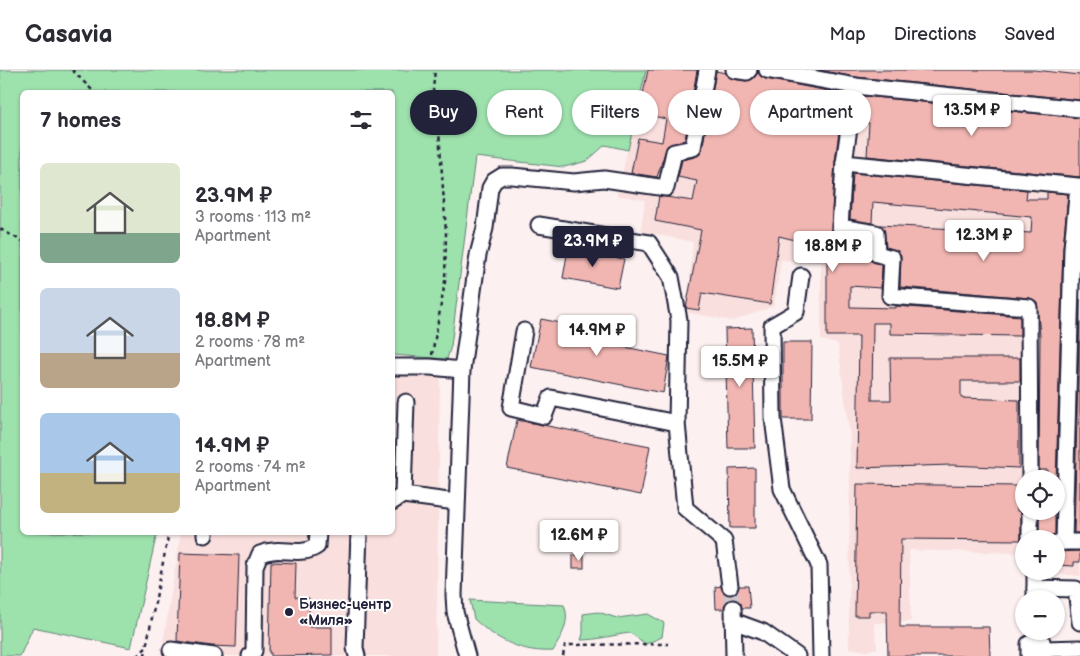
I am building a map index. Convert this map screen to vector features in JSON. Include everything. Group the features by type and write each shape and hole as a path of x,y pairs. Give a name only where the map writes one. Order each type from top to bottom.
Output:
{"street":[{"path":"474,656 467,656 455,612 456,502 462,370 478,255 486,228 490,188 494,181 502,176 512,176 574,182 604,179 666,188 674,152 693,148 707,70"},
{"path":"734,70 747,72 749,70"},
{"path":"767,70 855,86 1080,109"},
{"path":"855,86 844,163 840,227 876,233 877,254 892,258 890,296 1029,307 1030,470"},
{"path":"844,163 1079,186 1072,248 1060,530"},
{"path":"539,225 649,243 671,277 679,320 677,423 685,508 724,541 730,586"},
{"path":"801,276 796,312 772,326 773,418 782,489 819,565 821,656"},
{"path":"524,330 511,408 544,416 551,398 677,423"},
{"path":"395,367 430,367 462,370"},
{"path":"406,402 398,499 456,502"},
{"path":"250,656 254,651 255,566 260,554 271,550 309,552 317,546 318,535"},
{"path":"357,656 355,648 359,535"},
{"path":"1065,542 1080,542"},
{"path":"1065,590 1076,589 1080,622"},
{"path":"734,656 733,615 763,632 797,656"},
{"path":"1029,656 1030,644 1080,648"},
{"path":"170,650 214,656"}],"path":[{"path":"72,70 92,90"},
{"path":"430,367 445,282 446,242 439,131 433,89 435,70"},
{"path":"0,229 20,240"},
{"path":"145,656 167,535"},
{"path":"563,656 565,645 668,644"},
{"path":"138,656 146,648"}],"shaded area":[{"path":"646,70 1080,70 1080,576 1065,574 1065,530 1015,530 1015,553 909,550 911,621 874,623 877,648 867,651 849,648 850,438 838,344 821,340 821,262 781,260 774,306 733,321 685,312 688,301 693,242 641,231 645,200 617,195 631,135 658,135 658,90 641,90"},
{"path":"395,375 437,377 440,379 436,656 161,656 181,535 395,535"}],"green space":[{"path":"0,70 646,70 642,90 572,90 572,135 631,135 628,150 605,145 587,161 564,167 475,157 451,346 447,359 395,355 395,90 20,90 20,535 157,535 131,648 33,627 20,656 0,656"},
{"path":"470,600 564,605 566,623 553,651 531,650 510,644 482,626 474,619"},
{"path":"598,612 617,618 648,614 664,623 662,637 646,644 630,633 581,640 583,634 583,614"}],"building":[{"path":"648,70 697,70 694,90 668,90 668,135 686,135 685,140 667,146 657,177 631,173 638,138 662,142 666,119 658,117 658,90 644,90"},
{"path":"819,70 1034,70 1080,75 1080,100 856,77"},
{"path":"716,71 725,73 732,79 746,81 753,79 758,72 765,79 823,90 750,90 750,135 839,135 831,230 838,236 867,241 869,259 882,265 881,288 850,286 850,307 896,308 896,306 1020,316 1020,336 890,334 890,323 873,323 872,400 891,400 890,358 1020,358 1020,381 961,381 961,398 1019,400 1019,468 951,465 857,468 859,336 827,336 827,248 779,236 770,304 702,293 699,310 686,308 701,230 655,221 659,196 693,201 697,181 678,177 682,160 695,157 702,150 705,135 740,135 740,90 713,90"},
{"path":"871,97 1080,118 1080,177 867,156 868,135 871,135"},
{"path":"853,173 1027,190 1026,199 1047,199 1047,192 1068,194 1063,248 1056,470 1039,470 1040,336 1037,302 1030,298 900,287 901,255 898,251 886,247 884,229 880,225 1031,233 1032,217 873,202 872,223 850,219"},
{"path":"568,249 624,259 618,288 563,278"},
{"path":"1080,299 1080,533 1074,533"},
{"path":"541,319 607,332 605,343 669,356 663,393 531,367"},
{"path":"752,328 755,448 728,448 725,329"},
{"path":"783,342 812,342 811,419 783,419"},
{"path":"517,420 650,446 641,495 507,468"},
{"path":"755,468 755,528 730,528 729,469"},
{"path":"857,484 1015,486 1015,520 1021,520 1021,530 1015,530 1015,540 901,539 900,627 989,627 990,656 888,656 887,611 869,611 869,616 855,616"},
{"path":"1039,520 1055,520 1055,530 1039,530"},
{"path":"1080,551 1080,562 1074,562 1074,566 1065,566 1065,552"},
{"path":"180,553 239,555 236,647 177,641"},
{"path":"573,555 584,555 584,568 573,568"},
{"name":"Бизнес-центр «Миля»","path":"271,562 296,563 295,597 309,598 309,627 332,627 332,655 271,656 271,653 269,653"},
{"path":"721,586 723,592 731,595 736,593 739,586 748,586 750,608 742,608 741,603 733,599 728,600 724,609 716,609 715,587"}],"tunnel":[{"path":"730,586 733,608"}],"place":[{"name":"Бизнес-центр «Миля»","path":"289,612"}]}
